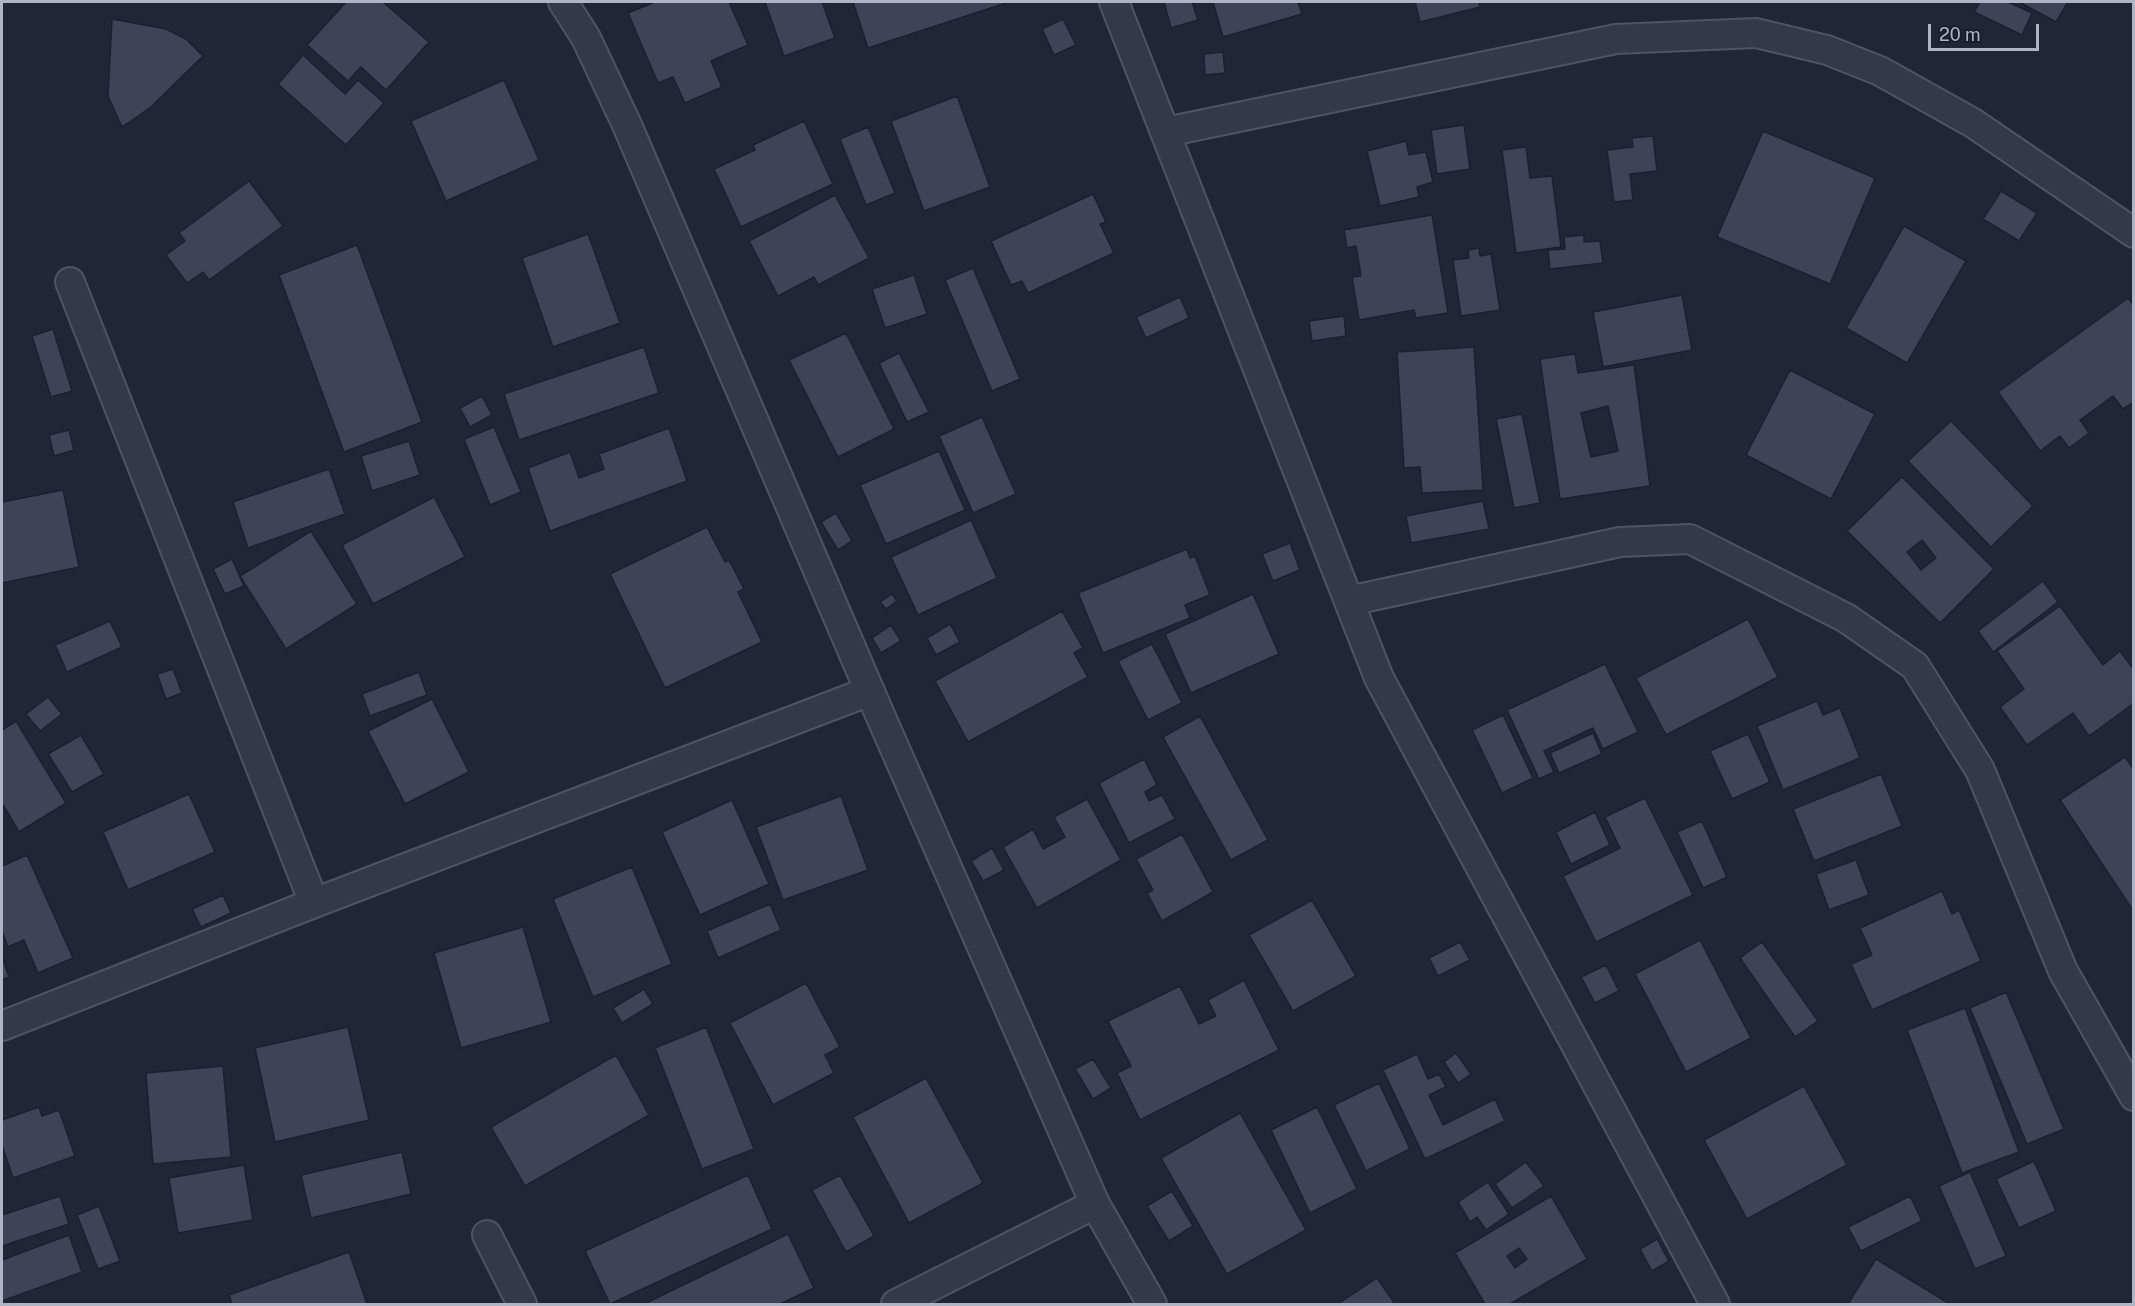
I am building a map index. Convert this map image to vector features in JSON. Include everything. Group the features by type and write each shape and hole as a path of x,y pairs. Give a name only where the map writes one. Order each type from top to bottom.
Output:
{"street":[{"path":"563,2 586,38 627,125 870,691 1095,1204 1152,1305"},
{"path":"1114,2 1379,678 1715,1305"},
{"path":"1166,132 1616,39 1756,33 1827,50 1880,71 1973,123 2133,233"},
{"path":"70,282 314,903"},
{"path":"1349,601 1620,542 1690,539 1846,618 1915,666 1980,770 2063,971 2133,1096"},
{"path":"2,1026 314,903 870,691"},
{"path":"896,1305 1095,1204"},
{"path":"487,1235 522,1305"}],"building":[{"path":"346,2 383,2 429,42 386,90 361,67 348,81 307,45"},
{"path":"655,2 729,2 748,45 711,61 722,87 685,103 673,77 658,83 628,13"},
{"path":"765,2 822,2 835,38 784,56"},
{"path":"853,2 1009,2 868,48"},
{"path":"1164,2 1192,2 1198,20 1171,28"},
{"path":"1213,2 1298,2 1302,14 1223,37"},
{"path":"1415,2 1479,2 1480,7 1420,22"},
{"path":"1980,2 2008,2 2032,13 2022,35 1974,12"},
{"path":"2019,2 2068,2 2056,22"},
{"path":"112,19 166,29 186,39 203,56 151,107 122,127 108,96"},
{"path":"1063,19 1076,45 1054,55 1042,29"},
{"path":"1223,52 1225,73 1205,75 1204,54"},
{"path":"303,55 345,94 358,80 384,103 346,145 278,84"},
{"path":"504,80 539,160 446,201 411,121"},
{"path":"957,96 990,187 924,211 891,121"},
{"path":"804,121 833,184 741,227 714,169 755,150 753,145"},
{"path":"1464,125 1470,169 1437,174 1431,130"},
{"path":"868,127 895,193 866,205 840,139"},
{"path":"1763,131 1875,178 1830,284 1717,237"},
{"path":"1653,136 1657,171 1630,174 1633,200 1614,202 1607,150 1633,147 1632,138"},
{"path":"1406,141 1409,155 1426,152 1433,182 1417,187 1419,197 1380,206 1367,151"},
{"path":"1526,147 1530,178 1552,176 1561,247 1516,253 1502,150"},
{"path":"249,181 283,226 209,280 203,272 187,283 166,255 185,241 179,233"},
{"path":"2001,191 2037,213 2019,241 1983,219"},
{"path":"1093,194 1106,222 1100,224 1114,253 1028,293 1022,281 1011,285 991,241"},
{"path":"835,195 869,258 818,285 814,277 778,296 749,241"},
{"path":"1432,215 1448,313 1416,318 1414,310 1359,320 1352,277 1361,276 1356,246 1347,248 1344,230"},
{"path":"1904,226 1966,261 1907,363 1846,328"},
{"path":"588,234 620,323 553,347 522,258"},
{"path":"1584,235 1584,242 1600,241 1603,263 1550,269 1548,250 1565,249 1564,237"},
{"path":"357,245 422,422 344,452 279,275"},
{"path":"1479,248 1480,256 1491,254 1500,310 1461,316 1453,260 1469,258 1468,250"},
{"path":"973,268 1020,379 992,391 945,280"},
{"path":"914,275 927,314 885,328 872,289"},
{"path":"1682,295 1692,350 1603,367 1593,312"},
{"path":"1180,297 1189,318 1146,338 1136,317"},
{"path":"2128,298 2134,306 2134,402 2123,409 2113,396 2080,420 2089,433 2069,448 2060,436 2040,451 1998,392"},
{"path":"1344,316 1346,336 1312,341 1309,321"},
{"path":"53,329 72,391 51,397 32,336"},
{"path":"846,333 894,429 838,457 789,360"},
{"path":"644,347 659,393 519,440 504,394"},
{"path":"1474,347 1483,490 1422,493 1420,467 1404,468 1397,352"},
{"path":"899,353 929,412 907,422 879,363"},
{"path":"1575,354 1578,373 1634,365 1650,486 1560,499 1540,359","holes":["1608,406 1618,451 1591,457 1581,413"]},
{"path":"1790,370 1875,414 1831,499 1746,455"},
{"path":"482,396 492,415 470,427 460,408"},
{"path":"1522,414 1540,503 1514,508 1496,419"},
{"path":"982,417 1016,494 973,513 939,436"},
{"path":"1951,421 2033,506 1991,547 1908,461"},
{"path":"494,427 521,492 490,505 464,439"},
{"path":"669,428 687,481 550,531 528,468 570,452 579,478 604,469 599,454"},
{"path":"69,430 74,450 54,456 49,435"},
{"path":"409,441 420,475 372,491 361,456"},
{"path":"939,451 965,510 886,544 860,485"},
{"path":"329,469 345,514 248,548 233,502"},
{"path":"1902,477 1994,569 1940,623 1847,531","holes":["1922,540 1936,558 1921,570 1907,552"]},
{"path":"63,490 79,567 2,583 2,502"},
{"path":"434,497 465,557 373,604 342,545"},
{"path":"1483,501 1489,529 1411,543 1406,516"},
{"path":"836,513 852,541 838,550 821,522"},
{"path":"971,520 997,578 918,615 891,557"},
{"path":"707,527 725,562 729,560 744,589 738,592 762,642 665,688 610,574"},
{"path":"311,531 357,604 286,649 240,576"},
{"path":"1290,543 1300,570 1273,581 1262,554"},
{"path":"1187,549 1190,558 1195,556 1210,595 1185,605 1190,618 1103,653 1078,593"},
{"path":"232,559 244,586 225,594 213,569"},
{"path":"2043,581 2058,602 1993,652 1978,631"},
{"path":"892,594 897,601 886,609 880,602"},
{"path":"1253,594 1279,654 1191,693 1165,634"},
{"path":"2060,606 2103,665 2120,651 2134,670 2134,703 2089,736 2073,713 2027,745 2000,707 2024,689 1997,651"},
{"path":"1062,611 1083,648 1074,653 1088,677 968,742 935,681"},
{"path":"1748,619 1778,677 1666,735 1636,678"},
{"path":"110,621 122,647 67,672 55,645"},
{"path":"950,624 960,642 936,655 927,638"},
{"path":"891,625 901,641 881,653 872,638"},
{"path":"1152,644 1182,703 1148,720 1118,661"},
{"path":"1605,664 1638,732 1603,749 1593,728 1544,751 1554,772 1539,779 1507,710"},
{"path":"173,669 182,693 166,699 157,674"},
{"path":"419,672 427,695 370,716 362,694"},
{"path":"48,697 62,714 40,731 26,714"},
{"path":"432,699 469,772 405,804 368,731"},
{"path":"1817,701 1823,715 1840,708 1860,758 1783,790 1757,726"},
{"path":"1503,715 1533,778 1502,793 1472,730"},
{"path":"1200,716 1268,840 1231,860 1163,737"},
{"path":"16,721 66,803 19,832 2,803 2,730"},
{"path":"1593,733 1602,754 1559,773 1550,753"},
{"path":"1748,734 1770,782 1732,799 1710,751"},
{"path":"81,735 104,774 72,792 48,754"},
{"path":"2125,757 2134,770 2134,912 2060,800"},
{"path":"1144,759 1157,785 1145,792 1149,801 1162,795 1175,819 1129,843 1099,783"},
{"path":"1881,774 1902,826 1814,861 1793,809"},
{"path":"189,794 215,852 128,890 103,832"},
{"path":"841,796 868,870 783,900 756,827"},
{"path":"1645,798 1693,895 1596,942 1563,876 1620,848 1605,817"},
{"path":"1087,799 1121,860 1037,908 1003,847 1033,829 1043,849 1065,837 1054,817"},
{"path":"732,800 769,884 700,915 662,832"},
{"path":"1595,812 1610,845 1571,864 1556,832"},
{"path":"1702,821 1727,877 1703,888 1677,832"},
{"path":"1182,834 1213,892 1162,921 1147,893 1153,890 1136,859"},
{"path":"992,848 1004,870 983,881 971,861"},
{"path":"27,855 73,958 38,973 24,940 8,947 2,931 2,866"},
{"path":"1856,860 1869,895 1829,910 1816,874"},
{"path":"632,867 672,964 593,997 553,899"},
{"path":"1942,891 1952,914 1959,910 1981,961 1872,1010 1851,964 1872,955 1860,928"},
{"path":"223,895 231,913 201,927 192,909"},
{"path":"1312,900 1356,976 1293,1011 1249,935"},
{"path":"770,904 781,930 718,958 707,931"},
{"path":"523,927 551,1022 461,1048 434,953"},
{"path":"1700,940 1751,1038 1686,1072 1635,974"},
{"path":"1460,942 1470,960 1438,976 1429,958"},
{"path":"1762,942 1818,1021 1795,1037 1740,958"},
{"path":"2,956 9,977 2,980"},
{"path":"1606,965 1619,991 1595,1003 1581,977"},
{"path":"1244,980 1279,1050 1140,1120 1117,1073 1131,1066 1108,1021 1180,986 1199,1024 1216,1016 1208,1000"},
{"path":"806,983 840,1047 825,1055 834,1073 773,1105 730,1023"},
{"path":"644,989 653,1004 622,1023 613,1008"},
{"path":"2006,992 2064,1129 2027,1144 1970,1008"},
{"path":"1965,1008 2019,1152 1962,1173 1907,1030"},
{"path":"348,1027 369,1120 275,1142 255,1048"},
{"path":"706,1027 754,1149 702,1169 655,1048"},
{"path":"1456,1053 1471,1074 1458,1083 1444,1062"},
{"path":"1417,1054 1428,1079 1439,1074 1446,1087 1429,1095 1443,1125 1495,1099 1505,1121 1425,1159 1383,1070"},
{"path":"616,1055 649,1115 525,1186 491,1127"},
{"path":"1093,1059 1111,1088 1093,1099 1075,1069"},
{"path":"223,1066 231,1157 153,1164 146,1073"},
{"path":"926,1078 983,1183 909,1223 853,1117"},
{"path":"1379,1083 1410,1149 1366,1171 1334,1105"},
{"path":"1804,1086 1847,1165 1747,1219 1704,1140"},
{"path":"39,1107 42,1116 59,1110 75,1156 13,1178 2,1145 2,1120"},
{"path":"1317,1107 1357,1189 1310,1213 1271,1130"},
{"path":"1240,1113 1306,1230 1227,1274 1161,1158"},
{"path":"402,1152 411,1194 311,1218 301,1175"},
{"path":"2034,1161 2056,1211 2019,1228 1996,1179"},
{"path":"1526,1162 1544,1186 1512,1208 1495,1184"},
{"path":"244,1165 253,1220 178,1233 169,1178"},
{"path":"1970,1172 2006,1256 1975,1269 1939,1186"},
{"path":"748,1175 772,1229 610,1304 585,1251"},
{"path":"840,1175 874,1236 846,1252 812,1190"},
{"path":"1488,1182 1509,1214 1486,1230 1477,1217 1470,1222 1458,1202"},
{"path":"1172,1191 1193,1226 1169,1241 1147,1206"},
{"path":"60,1196 69,1224 2,1246 2,1215"},
{"path":"1551,1196 1587,1259 1510,1304 1485,1304 1455,1253","holes":["1519,1248 1527,1259 1515,1268 1507,1256"]},
{"path":"1910,1196 1922,1221 1861,1251 1848,1227"},
{"path":"99,1206 120,1261 98,1269 77,1215"},
{"path":"788,1234 814,1288 780,1304 644,1304"},
{"path":"69,1235 82,1272 2,1301 2,1260"},
{"path":"1657,1239 1669,1261 1652,1271 1640,1249"},
{"path":"349,1252 367,1304 232,1304 229,1295"},
{"path":"1876,1259 1950,1304 1848,1304"},
{"path":"1377,1278 1395,1304 1338,1304"}]}
